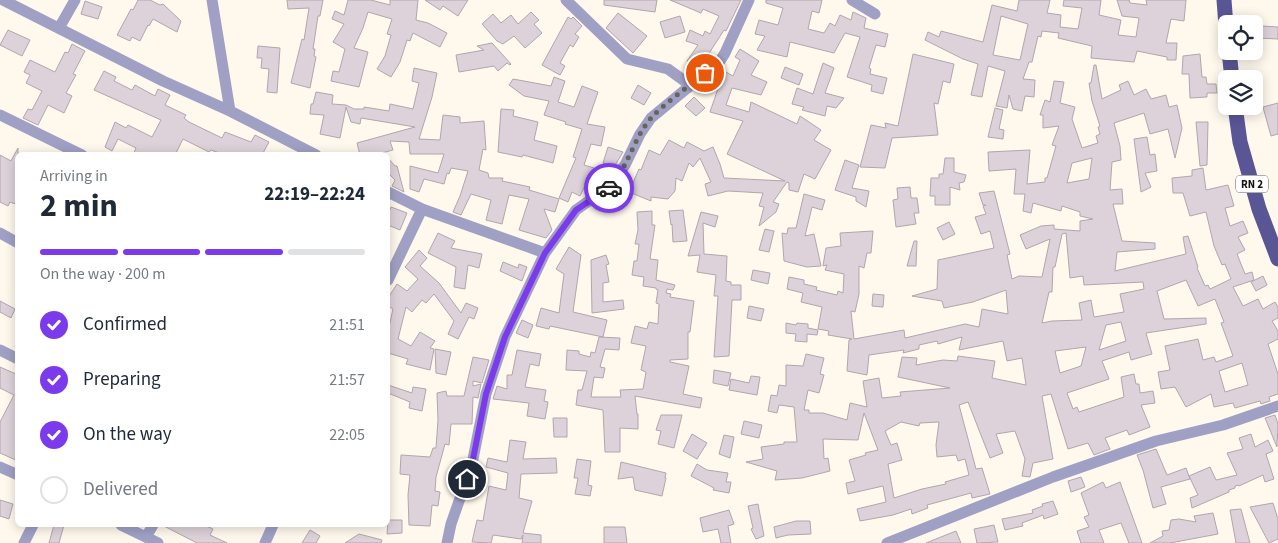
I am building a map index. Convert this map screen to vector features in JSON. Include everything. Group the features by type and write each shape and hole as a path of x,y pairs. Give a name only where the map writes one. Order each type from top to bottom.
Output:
{"main road":[{"path":"1224,0 1225,15"},
{"name":"RN 2","path":"1236,115 1240,142 1259,209 1278,259"}],"street":[{"path":"0,6 3,0 162,81 230,111 310,152"},
{"path":"59,28 75,0"},
{"path":"212,0 230,111"},
{"path":"566,0 627,59 668,69 690,85"},
{"path":"447,543 451,524 472,464 486,394 505,337 545,253 576,210 610,186 625,165 640,134 651,118 720,61 750,0"},
{"path":"852,0 875,14"},
{"path":"0,115 76,152"},
{"path":"390,193 422,209 545,253"},
{"path":"390,276 422,209"},
{"path":"0,233 15,241"},
{"path":"0,350 15,358"},
{"path":"887,543 1053,476 1156,442 1223,425 1278,406"},
{"path":"0,467 15,474"},
{"path":"24,543 32,527"},
{"path":"125,527 158,543"},
{"path":"146,538 152,527"},
{"path":"265,543 272,527"}],"building":[{"path":"138,0 150,0 160,5 163,4 181,21 177,32 153,19 140,41 132,37 130,41 117,35"},
{"path":"287,0 323,0 320,16 318,16 313,49 315,49 314,56 316,57 310,88 291,83 302,39 304,40 309,8 288,9"},
{"path":"348,0 371,0 390,5 390,0 418,0 416,20 428,23 447,33 440,47 413,33 410,41 407,40 400,62 391,77 377,69 385,56 391,35 387,34 392,19 368,12 354,48 368,52 359,87 331,81 333,71 339,72 345,49 333,42 344,24 332,19 335,11 344,15"},
{"path":"425,0 468,0 458,16 443,6 440,10"},
{"path":"604,0 657,0 655,12 604,5"},
{"path":"670,0 741,0 726,31 724,30 699,69 687,61 698,45 686,41 690,30 703,36 705,31 710,34 719,16 703,9 701,13"},
{"path":"766,0 822,0 819,13 812,11 808,29 824,33 830,23 835,26 840,15 851,20 853,12 866,18 864,28 888,34 885,47 876,45 869,68 871,69 870,74 887,78 883,94 871,91 872,85 847,77 860,37 845,33 834,53 790,42 787,57 757,50 765,36 755,34 759,20 778,25 783,8 766,3"},
{"path":"1019,0 1050,0 1047,13 1061,15 1060,27 1078,29 1082,8 1063,6 1064,0 1101,0 1099,15 1121,20 1118,35 1136,37 1139,18 1122,16 1117,0 1129,0 1130,3 1147,5 1146,0 1186,0 1184,21 1171,19 1166,43 1177,43 1176,60 1167,60 1167,57 1137,51 1134,62 1091,58 1092,46 1058,38 1059,33 1042,31 1041,37 1038,36 1032,62 1029,62 1023,79 1035,80 1034,97 1025,96 1022,111 1013,109 1009,95 1007,108 996,106 1005,71 988,66 982,97 971,95 978,64 963,59 925,40 928,32 939,37 941,31 983,42 992,5 1017,11","holes":["1001,16 1028,24 1020,60 993,55"]},
{"path":"85,1 102,7 98,19 81,14"},
{"path":"531,12 539,20 534,24 542,33 525,48 514,36 503,44 497,41 482,24 493,14 501,23 511,15 518,24"},
{"path":"618,13 647,36 633,53 606,28"},
{"path":"680,16 685,32 665,38 660,22"},
{"path":"568,17 571,19 573,17 582,26 575,34 579,37 573,47 570,45 560,63 565,66 560,75 542,65"},
{"path":"1263,26 1278,27 1278,39 1263,38"},
{"path":"8,30 30,40 22,56 0,45"},
{"path":"492,43 510,65 507,63 498,71 494,66 459,72 456,55 484,50 477,46"},
{"path":"72,44 85,51 73,74 76,75 66,93 72,96 64,113 48,105 38,125 23,118 28,109 32,110 42,91 26,83 30,75 24,72 30,60 55,72 65,52 68,53"},
{"path":"258,46 280,48 277,93 267,92 269,69 261,68 262,58 257,58"},
{"path":"740,49 759,61 751,75 767,82 761,95 732,88 726,105 749,112 751,102 797,124 800,116 821,130 814,140 831,150 815,179 804,174 798,192 789,190 789,183 787,182 773,202 779,204 776,212 759,226 764,207 759,206 763,193 728,191 708,196 705,184 711,182 700,158 693,167 689,163 682,181 676,178 675,191 668,199 651,197 651,201 629,192 649,150 660,155 669,140 684,148 687,142 704,151 713,147 724,178 785,181 727,154 743,121 710,112 724,71 733,76 740,60 735,57"},
{"path":"913,54 954,64 950,83 943,81 938,104 934,103 938,135 892,138 885,168 860,167 871,125 886,128 885,123 898,126"},
{"path":"1200,54 1202,77 1206,77 1207,84 1216,84 1217,93 1207,93 1207,97 1190,98 1189,74 1182,74 1183,56"},
{"path":"823,63 834,68 825,93 844,98 836,108 827,106 825,116 802,110 804,107 792,104 797,88 813,94"},
{"path":"1094,65 1096,65 1102,99 1121,90 1119,85 1128,81 1134,95 1146,89 1151,99 1166,95 1169,107 1177,105 1182,128 1175,158 1168,129 1150,134 1144,113 1114,123 1120,146 1121,160 1112,162 1110,190 1122,189 1123,204 1113,204 1122,241 1155,243 1155,249 1117,252 1115,271 1186,254 1183,237 1188,236 1197,268 1205,286 1208,285 1210,289 1231,279 1225,264 1222,265 1214,246 1206,212 1190,216 1183,193 1173,193 1172,178 1192,176 1192,170 1203,168 1206,190 1228,185 1234,206 1225,208 1230,226 1243,221 1248,233 1238,237 1245,250 1237,254 1245,274 1252,272 1254,280 1233,287 1243,306 1258,299 1263,309 1275,302 1278,307 1278,318 1272,321 1278,331 1278,339 1268,344 1278,374 1278,394 1269,397 1270,401 1261,404 1260,401 1235,408 1233,403 1214,407 1211,394 1186,407 1175,387 1161,389 1158,372 1170,370 1165,346 1198,339 1203,360 1214,357 1216,362 1233,356 1221,323 1224,322 1215,299 1198,306 1186,280 1157,291 1164,319 1206,318 1206,324 1146,333 1152,354 1131,360 1129,352 1102,361 1109,379 1067,393 1073,409 1077,407 1079,412 1124,397 1121,377 1134,374 1136,384 1139,384 1140,393 1153,391 1155,403 1141,405 1150,427 1129,435 1127,430 1105,438 1110,449 1094,455 1088,443 1068,449 1051,394 1042,396 1053,459 1033,463 1030,477 1022,476 1025,459 1015,431 996,434 1003,453 990,458 968,402 959,405 976,469 982,468 990,494 972,498 971,493 927,505 928,508 912,514 911,509 893,515 860,521 857,509 886,502 883,486 848,494 846,483 855,481 849,460 878,450 864,413 858,440 823,439 824,459 828,458 830,471 802,478 775,480 777,471 746,462 763,459 761,447 784,444 784,442 797,442 794,407 779,405 777,413 768,411 771,395 777,396 779,385 786,386 786,365 803,366 806,354 824,358 820,374 824,375 819,393 808,390 804,410 809,410 809,413 823,413 847,420 850,403 867,407 863,381 879,378 882,398 901,396 900,392 950,388 898,377 902,357 917,358 916,365 943,360 957,361 958,356 995,361 992,378 1026,385 1022,358 1007,361 1003,341 959,350 962,337 938,344 937,341 919,345 919,349 903,353 904,350 869,355 867,375 847,371 849,340 852,339 828,335 829,331 818,329 822,307 801,302 803,293 787,289 789,277 804,280 804,284 817,287 816,290 837,295 838,291 843,293 844,274 825,270 827,265 823,266 826,248 841,246 840,233 873,231 871,253 867,253 864,268 859,266 859,294 855,312 851,311 854,339 904,330 905,338 965,324 979,327 982,309 1008,314 1006,290 973,302 944,308 942,301 912,296 937,289 938,260 994,248 990,231 981,234 975,217 986,214 983,206 986,205 983,205 979,193 994,191 1010,254 1007,255 1012,279 1019,276 1042,277 1050,239 1026,249 1020,235 1041,226 1054,225 1054,229 1080,231 1080,221 1093,219 1080,216 1080,212 1062,206 1061,211 1033,203 1031,213 1023,211 1025,194 1014,194 1016,169 989,171 988,152 1030,150 1027,184 1045,182 1056,146 1052,145 1059,126 1043,128 1043,115 1040,115 1045,100 1050,102 1054,81 1064,82 1060,103 1075,107 1072,119 1082,148 1098,143 1096,136 1100,134 1098,127 1100,126 1092,101 1089,83 1091,83","holes":["1092,158 1089,179 1067,183 1072,163","1066,233 1070,278 1083,276 1084,285 1143,282 1144,289 1120,294 1124,312 1094,317 1091,300 1079,303 1082,320 1042,323 1049,292 1052,292 1053,267 1055,267 1062,234","1121,322 1126,341 1099,350 1106,325","1086,347 1081,366 1060,373 1055,351","1242,363 1248,385 1225,392 1219,371","901,422 919,426 920,423 939,422 936,445 937,457 956,455 958,461 965,459 969,475 945,482 946,484 894,498 888,464 902,460 897,443 891,445 885,431"]},
{"path":"785,67 803,74 799,85 781,78"},
{"path":"414,68 437,73 419,139 440,140 443,115 460,117 460,123 484,121 486,150 483,149 479,170 488,173 489,178 503,178 502,181 530,187 529,190 559,199 555,212 544,209 552,230 546,238 519,230 529,199 509,195 502,224 486,220 491,200 471,194 461,215 453,212 468,171 451,168 449,174 447,173 444,184 424,179 419,192 410,189 410,166 438,173 444,154 410,154 409,142 390,141 393,150 386,152 359,152 357,143 415,127 361,118 360,124 351,122 346,107 340,138 320,134 324,115 310,114 311,104 313,104 316,92 333,95 332,104 346,105 354,109 364,109 364,107 389,111 390,104 413,109 419,83 412,81"},
{"path":"104,71 116,77 114,81 132,90 135,85 155,96 158,89 170,95 165,105 186,115 184,118 189,122 222,138 225,132 251,142 255,135 269,142 264,152 217,152 211,150 209,152 183,139 176,152 134,152 136,148 118,139 112,151 105,147 115,122 126,128 128,125 152,137 161,120 94,90"},
{"path":"554,77 565,81 558,102 574,107 582,86 598,92 587,124 605,127 601,146 591,144 584,165 594,168 580,196 572,192 568,202 559,198 576,158 573,157 582,129 544,115 549,101 524,96 509,85 513,79 551,86"},
{"path":"638,85 651,93 644,105 631,98"},
{"path":"694,97 705,108 696,116 685,106"},
{"path":"1278,103 1278,134 1271,136 1263,107"},
{"path":"995,108 1003,110 999,129 1004,130 1003,139 988,137"},
{"path":"501,109 514,110 513,116 538,122 534,140 557,146 553,163 523,155 522,157 498,152"},
{"path":"1196,122 1208,122 1207,165 1200,166"},
{"path":"1147,137 1150,155 1155,154 1157,171 1145,173 1151,187 1141,192 1134,139"},
{"path":"608,147 623,152 614,167 603,163"},
{"path":"15,154 15,204 10,202 8,206 0,202 0,155 11,161"},
{"path":"945,158 954,158 954,172 966,175 964,182 959,183 960,190 950,187 950,205 935,205 935,196 930,196 931,178 939,178 939,174 943,174"},
{"path":"390,160 397,166 404,192 392,186 395,180 390,175"},
{"path":"845,160 859,165 852,188 869,191 866,207 856,201 856,197 835,190"},
{"path":"910,187 911,198 917,198 919,213 914,213 916,224 896,227 893,200 898,199 897,188"},
{"path":"804,194 825,200 822,210 812,207 805,236 814,234 821,266 807,267 784,261 782,233 787,234 788,228 796,228"},
{"path":"391,207 407,213 400,230 390,226"},
{"path":"683,210 687,241 673,242 669,211"},
{"path":"652,211 652,225 655,225 650,259 658,260 656,280 675,285 673,290 667,289 666,293 671,294 670,297 694,301 690,332 688,332 688,359 670,360 670,362 689,366 683,394 702,398 700,408 635,396 638,429 620,428 620,452 605,452 603,410 576,405 578,390 582,390 587,371 566,370 567,350 579,351 579,354 590,357 591,352 595,353 599,337 620,338 619,350 605,349 600,367 605,368 603,378 594,377 591,397 621,397 620,390 643,389 646,372 641,370 646,346 631,343 635,326 647,329 649,322 658,324 659,304 656,303 658,290 643,286 644,277 632,275 634,261 637,261 639,244 635,244 638,230 637,212"},
{"path":"701,212 718,216 715,227 703,223 704,254 727,256 726,281 731,282 731,285 741,285 741,300 732,300 729,356 714,357 718,296 714,296 716,275 697,272 700,255 688,256"},
{"path":"949,222 955,234 943,240 937,228"},
{"path":"765,229 774,231 769,252 759,250"},
{"path":"438,233 455,241 451,248 482,254 479,268 468,265 465,289 454,287 456,267 428,253"},
{"path":"914,241 917,241 916,266 907,266"},
{"path":"569,247 581,255 573,312 607,320 603,337 550,326 549,329 536,326 541,308 559,313 564,274 556,269"},
{"path":"419,250 427,258 420,266 439,283 461,313 466,303 478,308 474,319 469,317 458,339 448,334 454,321 434,294 426,303 422,300 412,312 406,307 398,339 411,346 420,332 435,341 430,348 434,349 430,370 406,364 408,359 390,354 390,322 393,309 390,307 390,295 397,284 407,291 418,279 405,267"},
{"path":"606,255 609,264 606,265 609,282 603,283 603,302 623,300 624,309 592,313 591,260"},
{"path":"503,262 518,268 519,264 527,267 522,281 500,271"},
{"path":"753,270 770,273 768,284 751,280"},
{"path":"1263,276 1267,285 1256,291 1251,282"},
{"path":"873,294 884,295 883,307 872,306"},
{"path":"0,301 15,309 11,318 0,312"},
{"path":"749,306 764,309 761,321 747,318"},
{"path":"522,320 533,325 528,338 516,333"},
{"path":"786,323 796,325 797,323 808,324 808,328 818,330 817,335 807,334 807,342 795,341 796,334 786,333"},
{"path":"435,349 451,352 446,375 436,373"},
{"path":"517,350 541,354 539,366 530,364 525,387 546,390 544,401 548,402 545,419 527,416 529,403 493,399 497,386 507,389 507,375 512,375"},
{"path":"473,357 489,360 482,383 473,381 473,386 481,384 478,398 473,397 472,424 451,424 449,445 445,444 436,477 435,491 440,492 438,506 432,505 430,526 409,525 408,495 410,475 400,474 401,455 430,457 433,448 436,448 437,393 446,391 447,396 464,396"},
{"path":"0,367 15,374 15,460 0,453 0,422 14,395 0,388"},
{"path":"714,370 731,373 728,386 713,383"},
{"path":"751,376 760,377 757,395 729,390 731,379 749,383"},
{"path":"390,386 412,393 413,387 426,389 422,411 409,408 410,402 390,394"},
{"path":"661,415 682,415 674,448 658,444 661,431 656,430"},
{"path":"1275,415 1278,424 1277,447 1265,418"},
{"path":"553,418 567,418 567,437 554,437"},
{"path":"744,421 762,425 759,438 741,434"},
{"path":"692,434 707,443 697,459 683,451"},
{"path":"1251,434 1255,447 1268,440 1273,451 1266,454 1274,479 1265,482 1263,475 1235,486 1229,492 1192,508 1190,498 1198,495 1189,476 1210,467 1216,480 1237,475 1227,453 1243,449 1239,438"},
{"path":"724,435 734,437 730,458 719,454"},
{"path":"510,440 526,442 523,459 556,458 557,473 521,474 519,498 532,501 523,533 541,535 541,543 522,543 523,535 521,539 493,535 491,543 472,542 477,520 483,521 489,486 506,490 508,473 486,467 488,458 507,462"},
{"path":"1156,449 1167,475 1186,468 1190,479 1161,487 1166,504 1153,508 1137,455"},
{"path":"577,459 591,461 588,485 592,486 590,496 575,494 578,478 574,478"},
{"path":"621,462 666,473 662,496 635,490 633,477 618,479"},
{"path":"697,464 707,470 728,473 726,482 731,482 729,493 713,490 714,488 691,476"},
{"path":"1081,477 1085,487 1071,492 1068,481"},
{"path":"1103,482 1106,488 1120,482 1142,543 1129,543 1121,523 1099,530 1104,543 1081,543 1077,531 1089,527 1084,517 1089,515 1081,493"},
{"path":"0,500 13,504 9,519 0,516"},
{"path":"1053,501 1058,514 1044,519 1043,515 1022,523 1023,526 1005,530 1002,519 1033,513 1032,510 1043,506 1042,504"},
{"path":"1273,503 1278,519 1278,539 1269,543 1250,507"},
{"path":"758,504 764,536 756,539 751,529 753,528 748,506"},
{"path":"1241,509 1250,543 1236,543 1230,510"},
{"path":"729,510 734,524 728,526 731,543 721,543 718,529 703,532 700,518"},
{"path":"1213,513 1218,534 1170,543 1150,543 1163,536 1162,531 1169,530 1171,520 1179,519 1196,522 1194,516"},
{"path":"390,520 402,520 402,533 387,534"},
{"path":"796,521 810,521 811,534 788,535 776,538 774,527"},
{"path":"994,525 998,542 977,543 974,529"},
{"path":"53,527 63,527 59,543 49,543"},
{"path":"166,527 208,527 213,529 210,535 227,543 197,543"},
{"path":"604,527 625,527 627,543 604,543"},
{"path":"310,530 320,536 316,543 302,543"},
{"path":"956,531 961,543 926,543"},
{"path":"359,534 382,540 381,543 345,543"}],"way so far":[{"path":"609,188 625,165 640,134 651,118 705,73"}],"route":[{"path":"467,479 472,464 486,394 505,337 545,253 576,210 609,188"}]}
